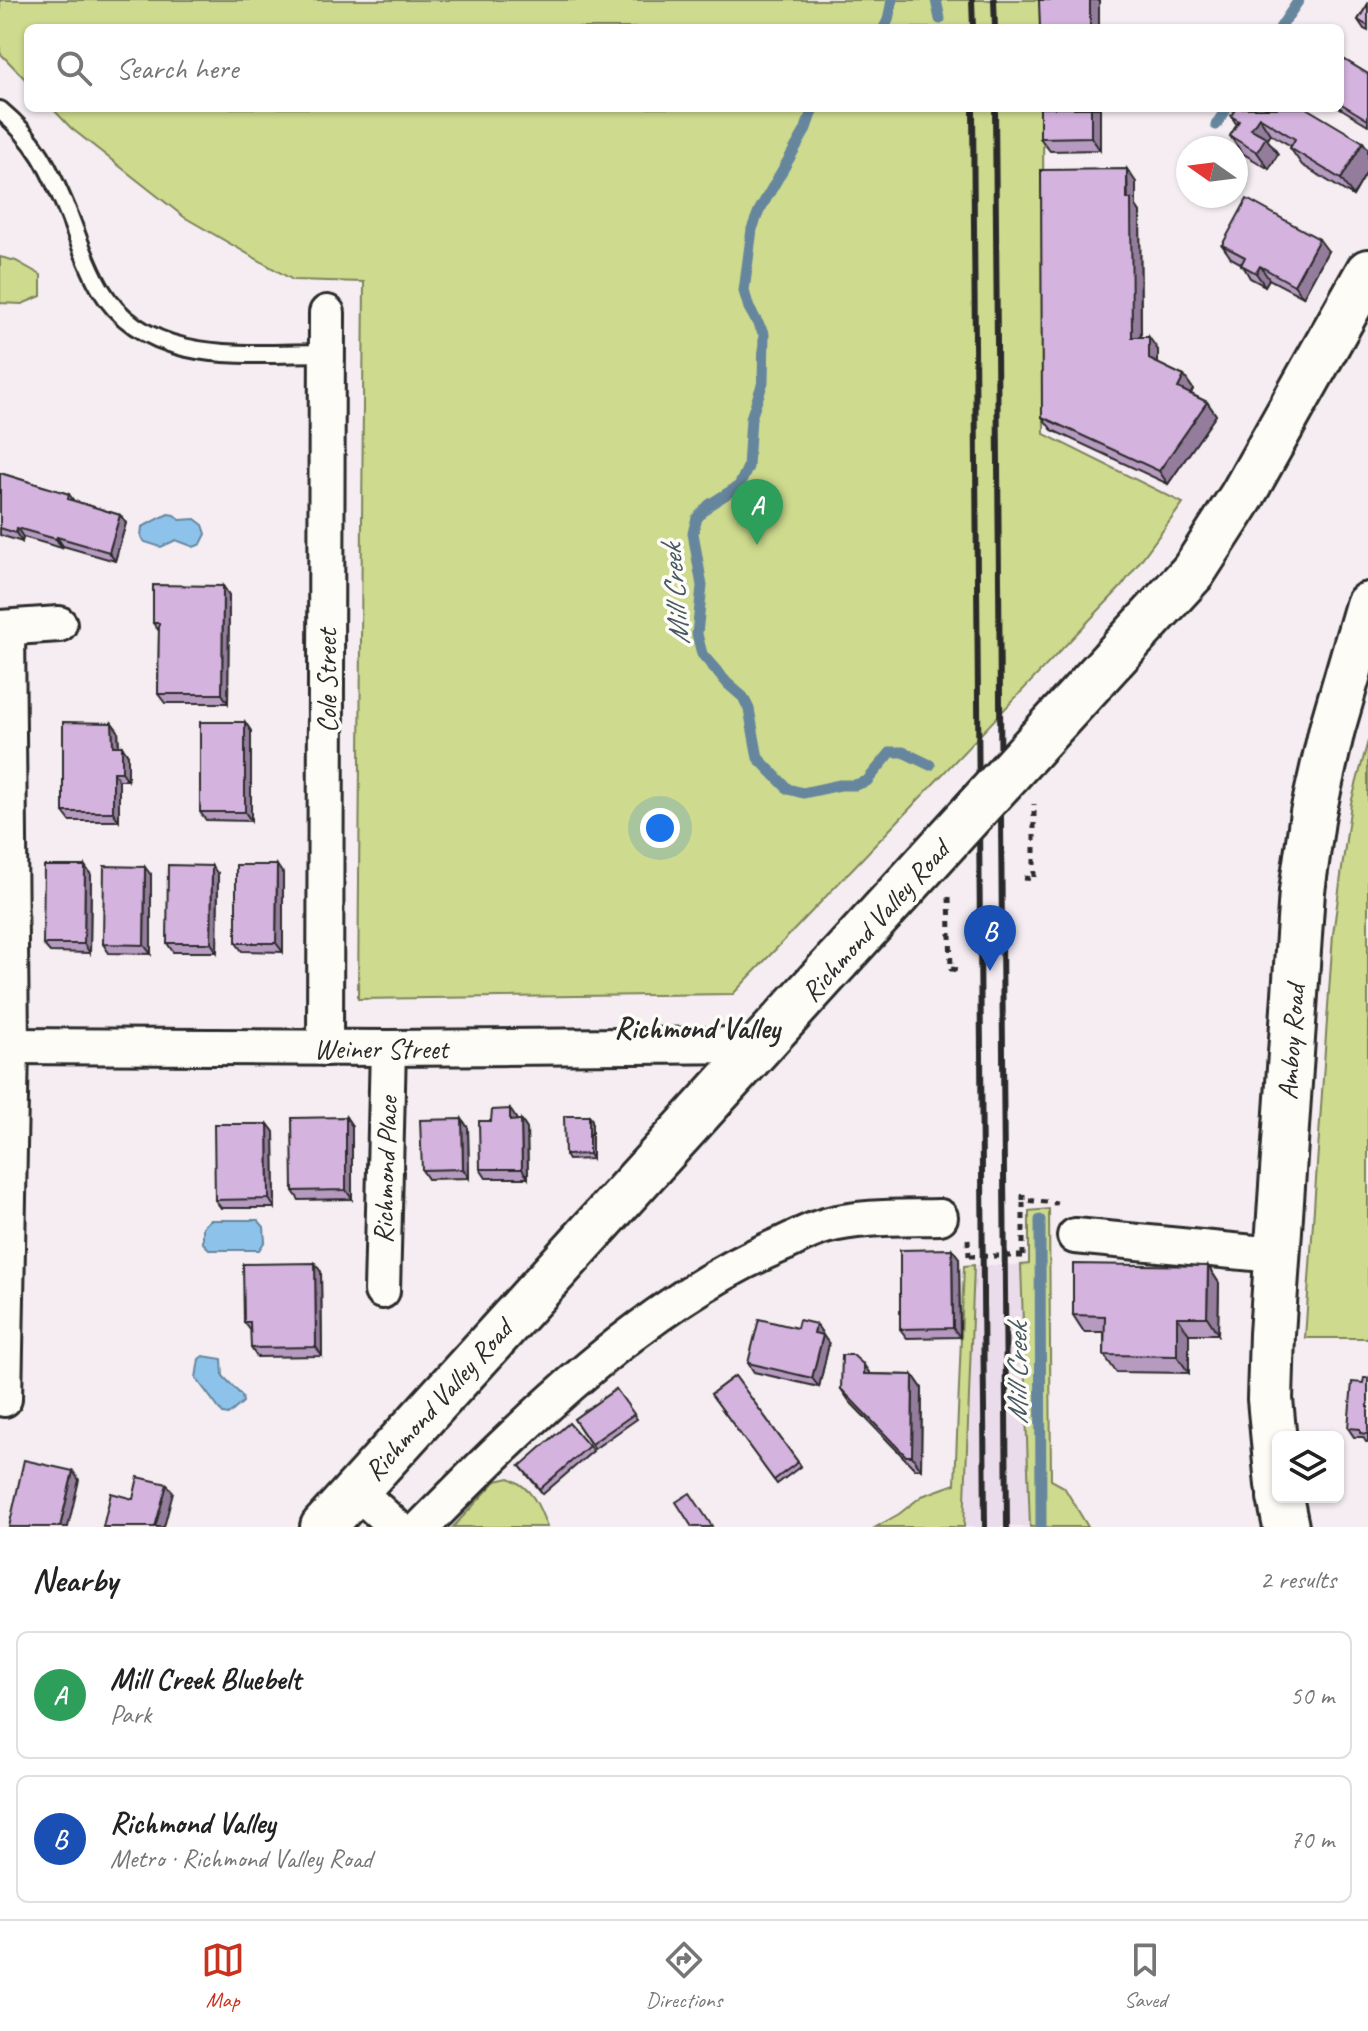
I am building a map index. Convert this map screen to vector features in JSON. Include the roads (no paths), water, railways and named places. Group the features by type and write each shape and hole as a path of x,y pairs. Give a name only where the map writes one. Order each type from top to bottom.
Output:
{"street":[{"name":"Richmond Valley Road","path":"323,1527 1193,572 1242,496 1368,272"},
{"name":"Cole Street","path":"325,1048 327,313"},
{"name":"Amboy Road","path":"1273,1431 1270,1399 1275,1255 1302,891 1313,813 1332,729 1368,605"},
{"path":"4,1399 6,1046 3,628 59,624"},
{"name":"Weiner Street","path":"6,1046 388,1048 762,1045"},
{"name":"Richmond Place","path":"382,1291 388,1048"},
{"path":"422,1527 478,1469 578,1380 696,1287 755,1255 825,1226 877,1218 940,1217"},
{"path":"1075,1236 1275,1255"},
{"path":"356,1490 396,1527"},
{"path":"1281,1503 1286,1527"}],"lane":[{"path":"0,110 24,130 48,167 100,288 119,314 143,332 176,348 213,353 327,353"}],"water":[{"path":"168,514 180,520 195,519 203,525 206,534 201,544 194,547 176,540 161,547 145,542 141,537 142,527"},
{"path":"210,1220 258,1220 264,1227 265,1241 259,1250 210,1250 203,1243 203,1227"},
{"path":"203,1356 222,1359 223,1376 242,1396 243,1402 228,1415 223,1414 196,1378 199,1359"}],"waterway":[{"name":"Mill Creek","path":"886,24 892,0"},
{"name":"Mill Creek","path":"936,0 940,19"},
{"path":"1283,24 1299,0"},
{"name":"Mill Creek","path":"812,112 805,131 759,211 752,229 744,291 749,308 764,334 763,382 751,418 748,467 739,486 709,505 697,518 693,533 702,586 697,634 702,654 743,697 749,709 758,758 788,789 803,793 867,781 891,752 903,752 930,765"},
{"path":"1216,125 1224,112"},
{"name":"Mill Creek","path":"1040,1220 1041,1527"}],"railway":[{"path":"972,0 973,24"},
{"path":"994,0 995,24"},
{"path":"973,112 985,1527"},
{"path":"995,112 1007,1527"}],"place":[{"name":"Mill Creek Bluebelt","path":"757,545"},
{"name":"Richmond Valley","path":"990,971"}],"district":[{"name":"Richmond Valley","path":"697,1028"}]}
